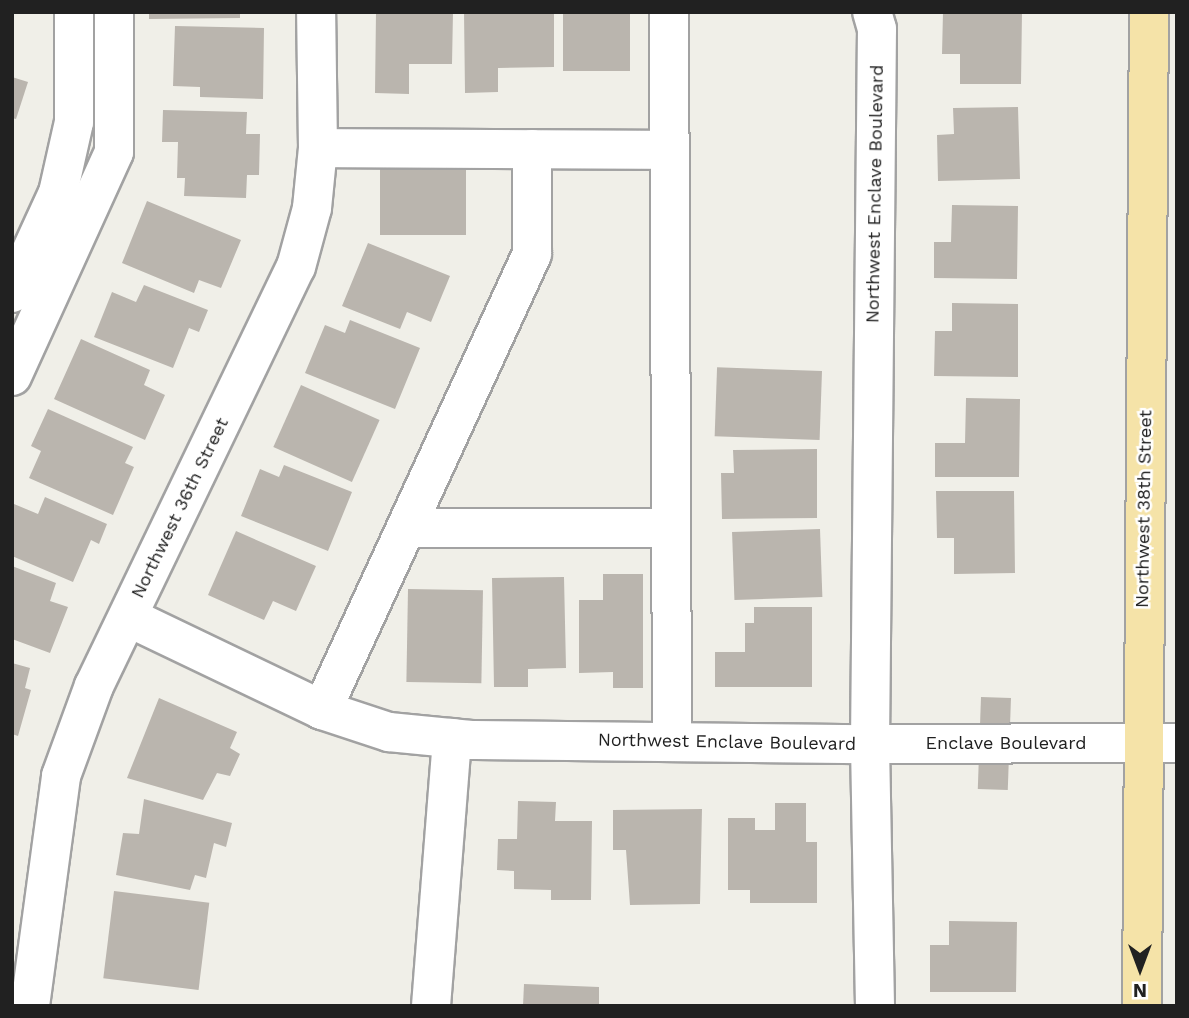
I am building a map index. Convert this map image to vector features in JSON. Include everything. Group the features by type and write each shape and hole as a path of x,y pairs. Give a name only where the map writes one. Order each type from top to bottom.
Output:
{"main road":[{"name":"Northwest 38th Street","path":"1142,1006 1159,743 1149,12"}],"street":[{"path":"12,293 58,193 74,122 74,12"},
{"path":"12,376 114,152 114,12"},
{"name":"Northwest 36th Street","path":"30,1006 24,961 61,776 94,686 296,267 312,208 318,148 316,12"},
{"path":"669,12 672,741"},
{"name":"Northwest Enclave Boulevard","path":"128,617 322,710 389,732 452,738 870,744 877,43 872,12"},
{"path":"318,148 670,150"},
{"path":"322,710 532,254 532,149"},
{"path":"406,528 671,528"},
{"path":"431,1006 452,738"},
{"name":"Enclave Boulevard","path":"870,744 1159,743"},
{"path":"870,744 875,1006"}],"building":[{"path":"149,12 240,12 240,18 149,19"},
{"path":"376,12 453,12 452,64 409,64 409,94 375,93"},
{"path":"464,12 554,12 554,67 498,68 498,92 465,93"},
{"path":"563,12 630,12 630,71 563,71"},
{"path":"943,12 1022,12 1021,84 960,84 960,54 942,54"},
{"path":"175,26 264,28 263,99 200,97 200,87 173,86"},
{"path":"12,77 28,82 16,119 12,118"},
{"path":"1018,107 1020,179 938,181 937,135 954,134 953,108"},
{"path":"163,110 247,112 246,134 260,134 259,175 247,175 246,198 184,196 185,178 177,178 178,142 162,142"},
{"path":"380,165 466,165 466,235 380,235"},
{"path":"147,201 241,240 221,288 199,280 194,293 122,263"},
{"path":"952,205 1018,206 1017,279 934,278 934,242 951,242"},
{"path":"368,243 450,276 431,322 407,312 400,329 342,306"},
{"path":"144,285 208,310 199,332 189,328 173,368 94,337 112,292 136,302"},
{"path":"952,303 1018,304 1018,377 934,376 935,331 952,331"},
{"path":"350,320 420,348 395,409 305,373 325,325 345,333"},
{"path":"81,339 150,370 144,385 165,395 145,440 54,399"},
{"path":"717,367 822,371 820,440 715,436"},
{"path":"301,385 380,420 352,482 273,447"},
{"path":"966,398 1020,399 1019,477 935,477 935,443 965,443"},
{"path":"48,409 133,447 125,463 134,467 113,515 29,478 41,451 31,446"},
{"path":"817,449 817,518 722,519 721,473 734,473 733,450"},
{"path":"284,465 352,492 328,551 241,516 260,469 279,477"},
{"path":"936,491 1014,491 1015,573 954,574 954,538 937,538"},
{"path":"45,497 107,524 99,544 91,540 73,582 12,556 14,504 38,514"},
{"path":"820,529 822,597 734,600 732,532"},
{"path":"236,531 316,566 296,611 273,601 264,620 208,595"},
{"path":"12,566 56,583 50,601 68,607 50,653 12,639"},
{"path":"603,574 643,574 643,688 613,688 613,672 579,673 579,600 603,600"},
{"path":"564,577 566,668 528,669 528,687 494,687 492,578"},
{"path":"408,589 483,590 481,683 406,682"},
{"path":"754,607 812,607 812,687 715,687 715,652 745,652 745,623 754,623"},
{"path":"12,663 30,668 25,688 31,690 18,736 12,734"},
{"path":"981,697 1011,698 1008,790 978,789"},
{"path":"159,698 237,732 230,748 240,754 230,776 217,773 203,800 127,778"},
{"path":"144,799 232,823 226,847 214,843 206,878 195,875 190,890 116,875 123,833 139,834"},
{"path":"518,801 556,802 555,821 592,821 591,900 551,900 551,890 514,889 514,871 497,870 498,839 517,839"},
{"path":"775,803 806,803 806,842 817,842 817,903 750,903 750,890 728,890 728,818 755,818 755,830 775,830"},
{"path":"702,809 700,904 630,905 626,850 613,850 613,810"},
{"path":"114,891 209,903 199,990 103,978"},
{"path":"949,921 1017,922 1016,992 930,992 930,945 949,945"},
{"path":"524,984 599,987 599,1006 523,1006"}]}
